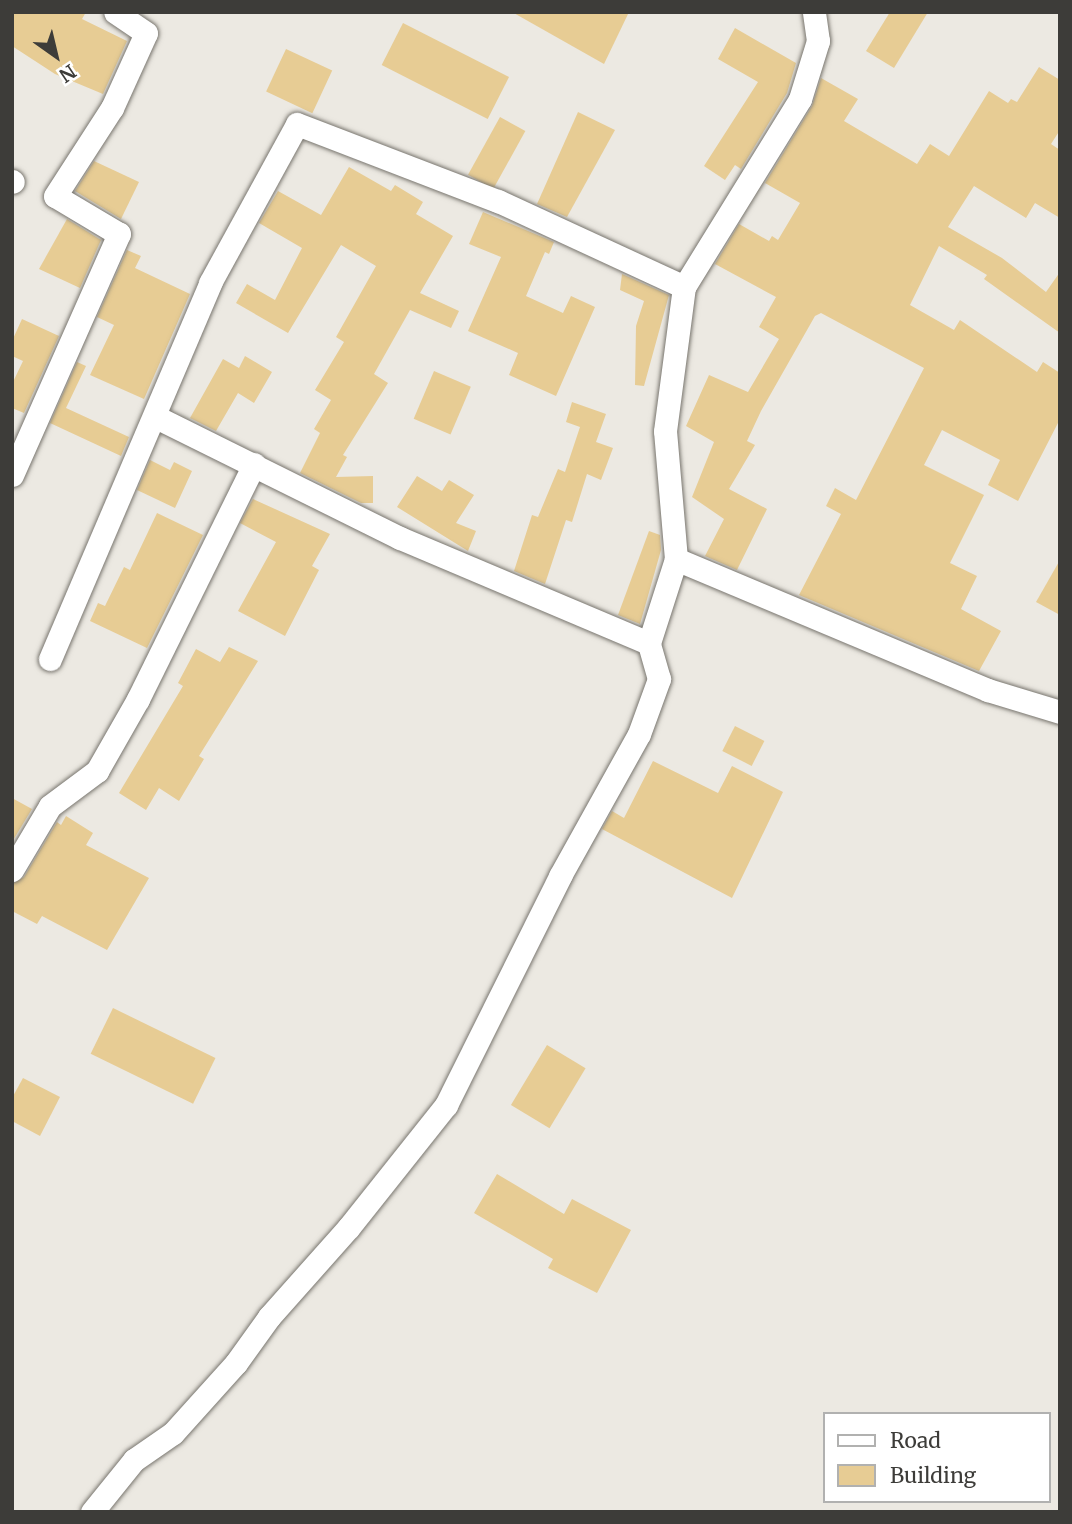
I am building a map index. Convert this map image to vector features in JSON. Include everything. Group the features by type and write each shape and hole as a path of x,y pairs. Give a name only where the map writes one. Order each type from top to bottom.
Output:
{"street":[{"path":"12,475 119,234 55,197 112,108 146,33 115,12"},
{"path":"92,1512 134,1460 173,1433 236,1363 269,1317 340,1238 446,1105 560,876 639,734 659,679 649,643 676,559 665,431 684,286 800,99 818,41 814,12"},
{"path":"50,659 156,417 165,380 210,283 298,124 498,201 684,286"},
{"path":"156,417 400,538 649,643"},
{"path":"12,870 50,806 97,771 138,699 254,464"},
{"path":"676,559 988,690 1060,712"}],"building":[{"path":"12,12 86,12 82,19 127,41 103,94 55,74 12,46"},
{"path":"512,12 629,12 604,64"},
{"path":"890,12 928,12 894,68 866,51"},
{"path":"403,23 509,77 488,119 382,65"},
{"path":"735,28 796,63 787,93 741,169 735,165 725,180 704,166 758,82 718,59"},
{"path":"286,49 332,71 312,113 266,92"},
{"path":"1039,67 1060,80 1060,130 1051,144 1060,150 1060,218 1035,203 1026,218 974,186 948,227 1002,258 1046,292 1060,272 1060,333 984,279 987,275 939,246 910,305 954,330 960,320 1037,372 1043,362 1060,373 1060,419 1018,501 988,485 1000,460 942,430 924,465 984,495 950,563 977,576 961,609 1001,631 979,671 799,595 841,514 826,506 835,488 856,500 924,368 821,313 815,316 761,411 747,441 755,445 729,489 767,509 737,570 705,556 724,519 692,497 714,442 686,426 709,375 748,392 779,339 759,327 776,297 715,264 739,224 769,241 772,236 778,240 800,203 765,183 812,106 821,78 858,99 844,121 917,164 930,144 949,156 989,91 1008,103 1011,99 1017,102"},
{"path":"578,112 615,130 567,217 537,204"},
{"path":"500,117 525,131 493,189 468,175"},
{"path":"94,161 139,182 121,219 75,191"},
{"path":"349,167 391,191 395,185 423,202 416,214 453,236 420,293 459,311 451,328 410,310 374,374 388,383 343,455 347,457 336,477 373,476 373,503 361,503 300,473 320,433 314,429 331,400 315,390 344,342 336,337 376,266 341,245 288,333 236,303 247,284 275,300 302,248 259,223 278,191 321,215"},
{"path":"483,212 554,242 549,254 545,252 526,296 563,313 571,296 595,307 556,396 509,375 518,353 468,331 501,257 469,244"},
{"path":"67,219 101,240 80,288 39,269"},
{"path":"127,250 141,256 135,268 190,294 144,399 90,375 114,325 97,317"},
{"path":"622,274 669,295 644,386 635,385 636,326 644,301 620,290"},
{"path":"22,319 59,336 24,413 12,408 12,384 23,361 12,356 12,341"},
{"path":"245,356 272,372 254,403 238,393 216,431 190,418 223,359 239,368"},
{"path":"77,362 86,366 66,408 129,437 121,456 50,423"},
{"path":"434,371 471,387 451,434 414,419"},
{"path":"572,402 606,414 596,442 613,448 601,480 587,474 572,522 566,520 545,584 514,571 532,515 538,517 558,469 565,472 580,427 566,422"},
{"path":"150,460 170,470 174,462 192,471 175,508 137,490"},
{"path":"417,476 442,491 449,480 474,495 456,523 476,531 468,551 397,507"},
{"path":"253,499 330,534 312,566 319,570 285,636 238,611 276,542 240,523"},
{"path":"157,513 203,535 147,648 90,621 98,603 105,606 124,567 130,570"},
{"path":"649,531 660,535 661,550 640,624 618,615"},
{"path":"1060,560 1060,615 1036,602"},
{"path":"229,647 258,661 199,756 204,759 179,801 159,788 146,810 119,793 183,686 178,683 196,649 220,662"},
{"path":"735,726 764,741 752,766 722,751"},
{"path":"653,761 718,793 732,766 783,792 732,898 602,829 612,811 624,818"},
{"path":"12,798 32,809 12,842"},
{"path":"66,816 93,833 86,845 149,878 107,950 42,916 37,924 12,911 12,884 24,877 57,822 61,825"},
{"path":"113,1008 215,1058 193,1104 91,1054"},
{"path":"547,1045 586,1068 550,1128 511,1105"},
{"path":"23,1078 60,1097 40,1136 12,1121 12,1098"},
{"path":"497,1174 564,1214 572,1199 631,1230 597,1293 548,1268 553,1259 474,1213"}]}
